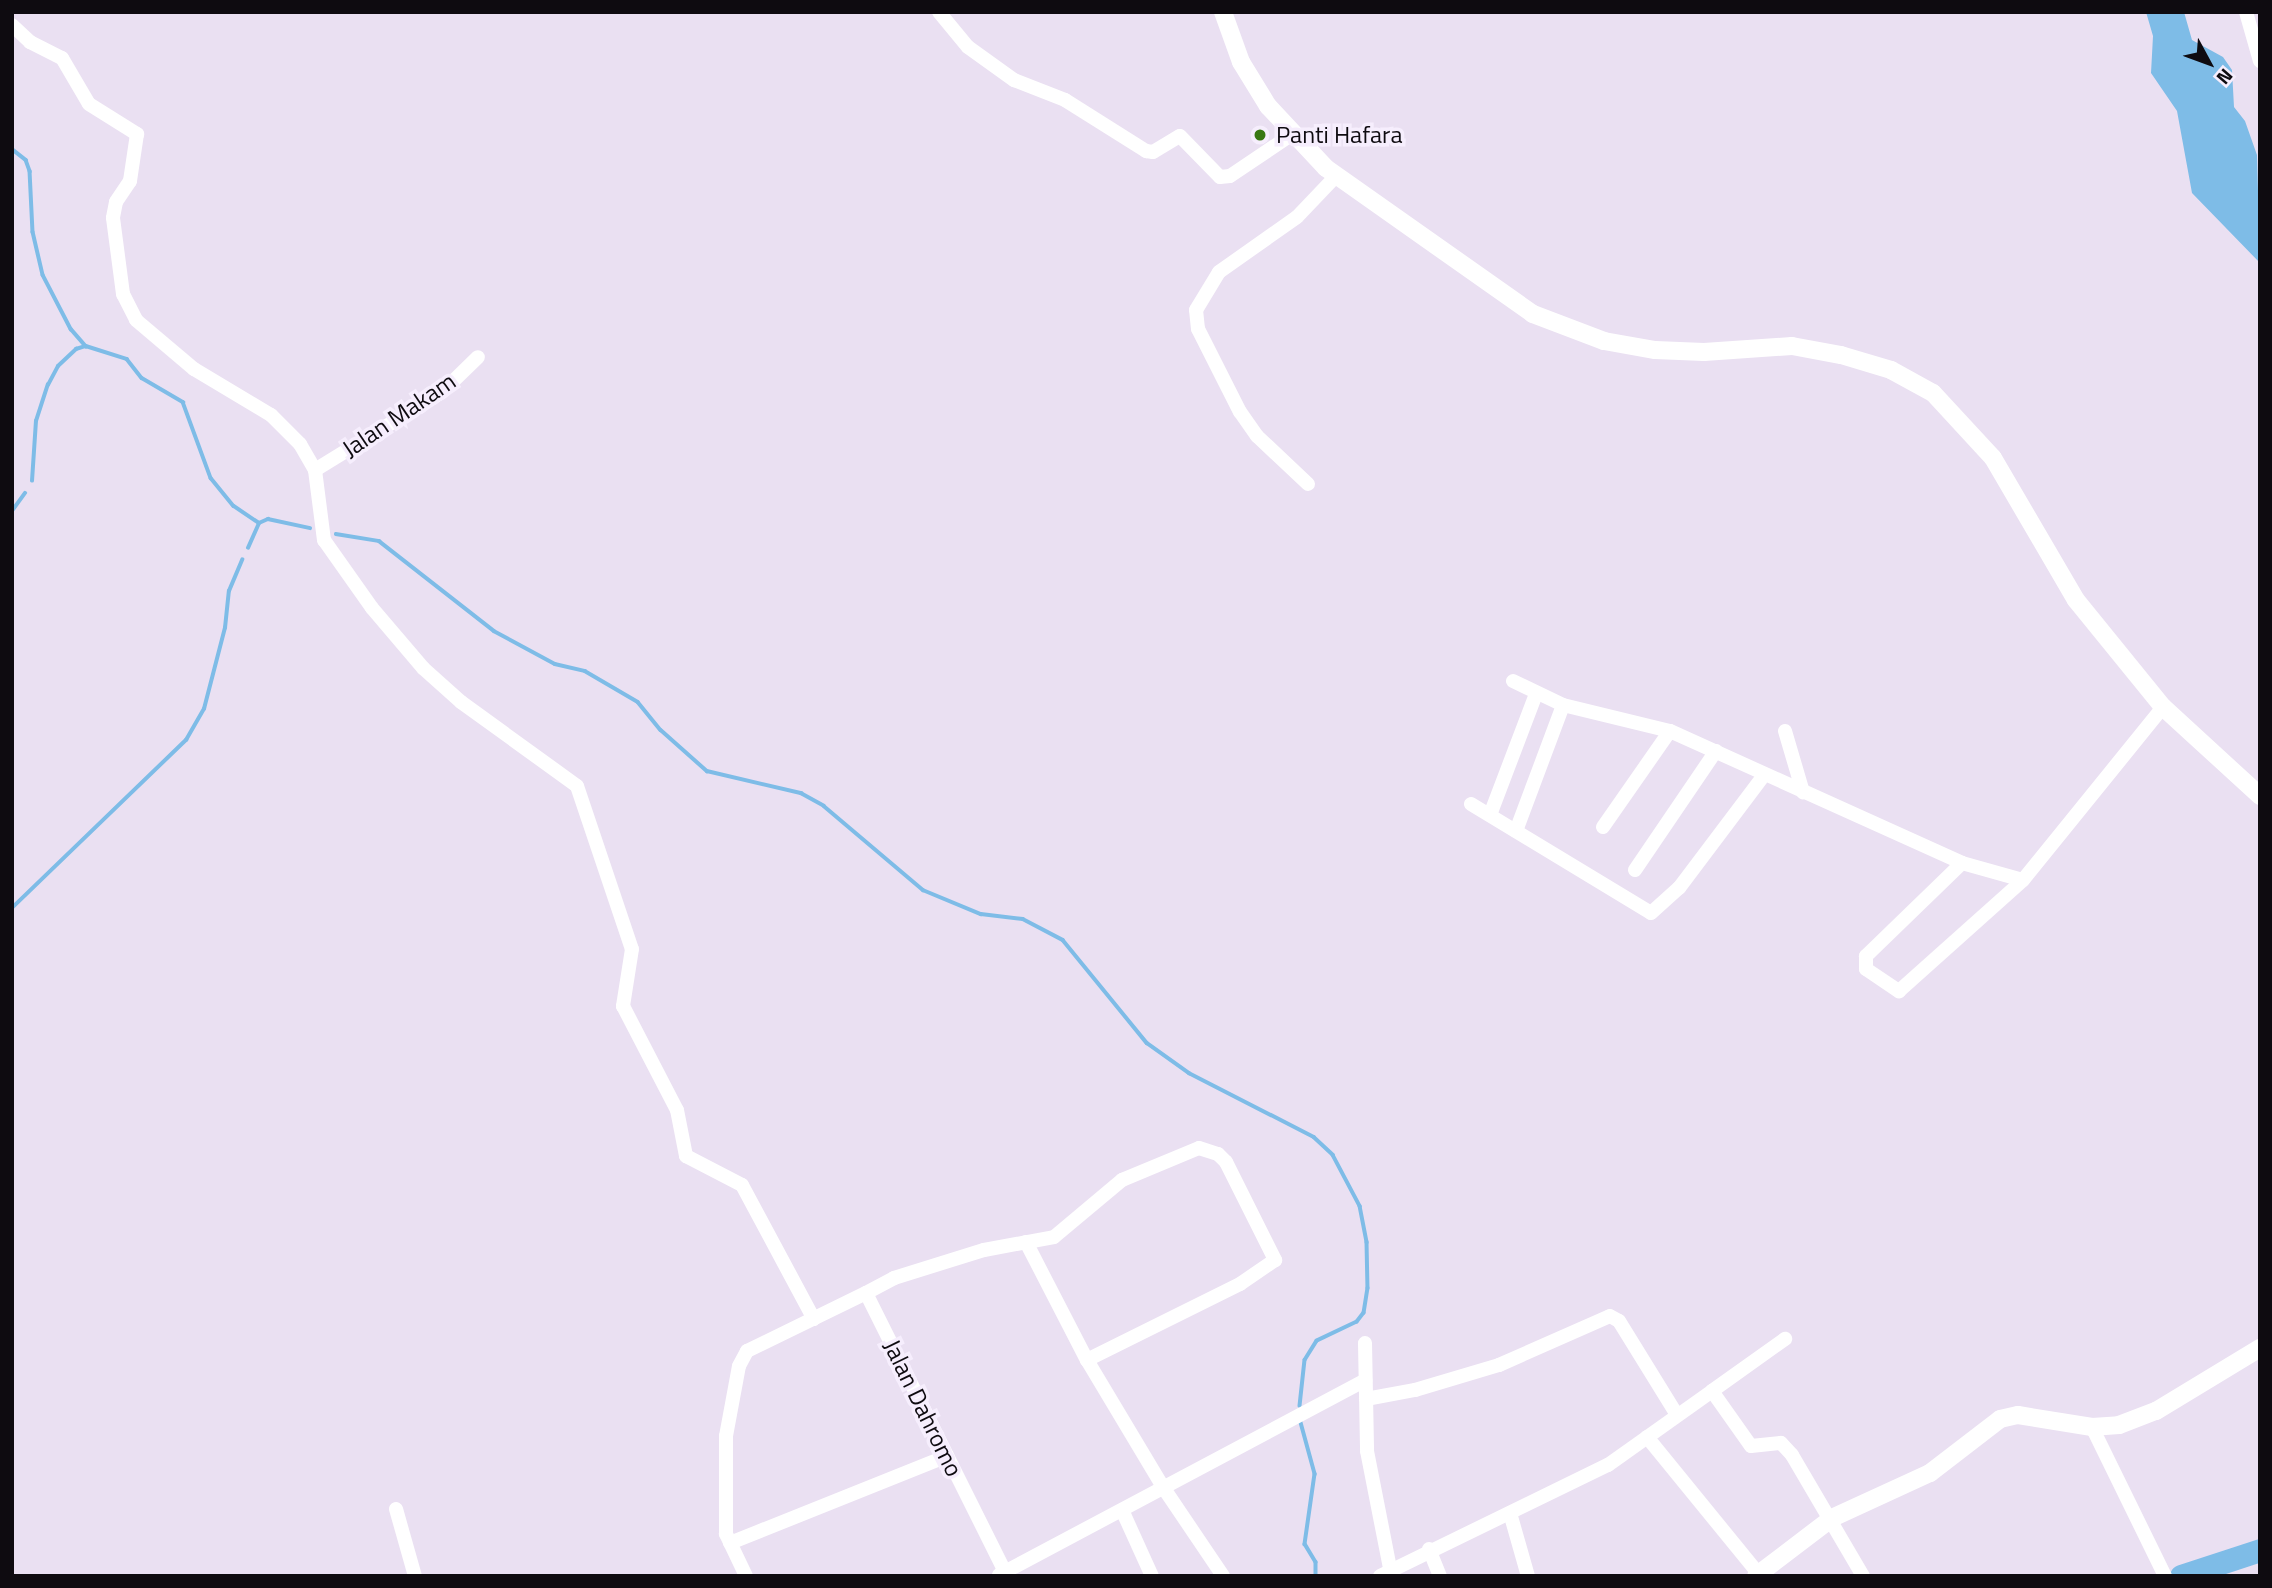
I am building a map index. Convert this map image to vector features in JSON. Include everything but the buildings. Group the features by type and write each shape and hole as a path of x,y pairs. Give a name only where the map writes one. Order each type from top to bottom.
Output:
{"street":[{"path":"939,12 968,47 1014,80 1065,100 1146,151 1153,152 1180,136 1220,177 1230,176 1293,133"},
{"path":"1223,12 1241,62 1268,106 1336,176 1533,314 1604,341 1704,352 1792,346 1891,370 1920,384 1976,435 2076,600 2163,707 2260,796"},
{"path":"2251,18 2260,61"},
{"path":"12,25 25,38 62,58 89,104 137,134 130,181 116,202 113,218 123,295 136,320 194,369 271,415 307,452 315,470 324,540 372,608 424,668 461,702 577,786 632,948 622,1006 677,1110 687,1156 742,1185 814,1319"},
{"path":"1308,484 1256,436 1240,412 1198,329 1196,310 1203,291 1219,272 1297,217 1336,176"},
{"name":"Jalan Makam","path":"315,470 442,392 478,357"},
{"path":"1513,681 1563,705 1670,731 1962,863 2023,880"},
{"path":"1490,815 1536,694"},
{"path":"1516,831 1563,705"},
{"path":"1962,863 1866,956 1866,969 1899,991 2023,880 2163,707"},
{"path":"1785,730 1803,792"},
{"path":"1603,827 1670,731"},
{"path":"1635,870 1716,751"},
{"path":"1471,804 1651,913 1679,888 1763,775"},
{"path":"746,1576 726,1534 726,1436 739,1366 747,1351 908,1273 984,1250 1054,1237 1122,1180 1199,1148 1226,1162 1275,1254 1272,1263 1240,1284 1087,1360"},
{"path":"1026,1242 1087,1360 1163,1487 1223,1576"},
{"name":"Jalan Dahromo","path":"866,1293 1003,1574"},
{"path":"1366,1399 1415,1390 1499,1365 1610,1316 1619,1321 1677,1415"},
{"path":"1365,1343 1371,1479 1385,1572 1608,1465 1784,1339"},
{"path":"1647,1437 1757,1574 1832,1518 1930,1473 2000,1419 2018,1415 2050,1417 2092,1427 2119,1425 2156,1411 2260,1349"},
{"path":"1003,1574 1365,1380"},
{"path":"1712,1391 1751,1446 1775,1442 1786,1448 1832,1518 1863,1576"},
{"path":"2092,1427 2145,1541 2165,1576"},
{"path":"730,1544 947,1456"},
{"path":"396,1509 415,1576"},
{"path":"1122,1510 1152,1576"},
{"path":"1510,1513 1528,1576"},
{"path":"1429,1549 1440,1576"}],"water":[{"path":"2146,12 2184,12 2192,40 2223,57 2232,70 2234,107 2245,121 2257,155 2260,263 2192,193 2177,111 2151,73 2153,36"}],"waterway":[{"path":"12,149 26,160 30,171 33,232 43,275 71,329 86,346 127,359 142,378 183,402 211,478 234,506 259,523"},
{"path":"32,481 36,421 48,385 58,366 76,349 86,346"},
{"path":"12,511 25,493"},
{"path":"248,548 259,523 268,519 310,528"},
{"path":"336,534 379,541 494,631 555,664 585,671 638,702 661,730 707,771 801,793 824,806 923,890 981,914 1023,919 1063,940 1147,1043 1189,1073 1314,1137 1333,1155 1360,1206 1367,1242 1368,1288 1364,1313 1357,1322 1317,1341 1305,1360 1300,1406"},
{"path":"12,908 186,740 204,709 225,628 229,591 242,560"},
{"path":"1300,1419 1315,1474 1305,1544 1316,1562 1316,1576"},
{"path":"2181,1576 2260,1550"}],"place":[{"name":"Panti Hafara","path":"1260,135"}]}
